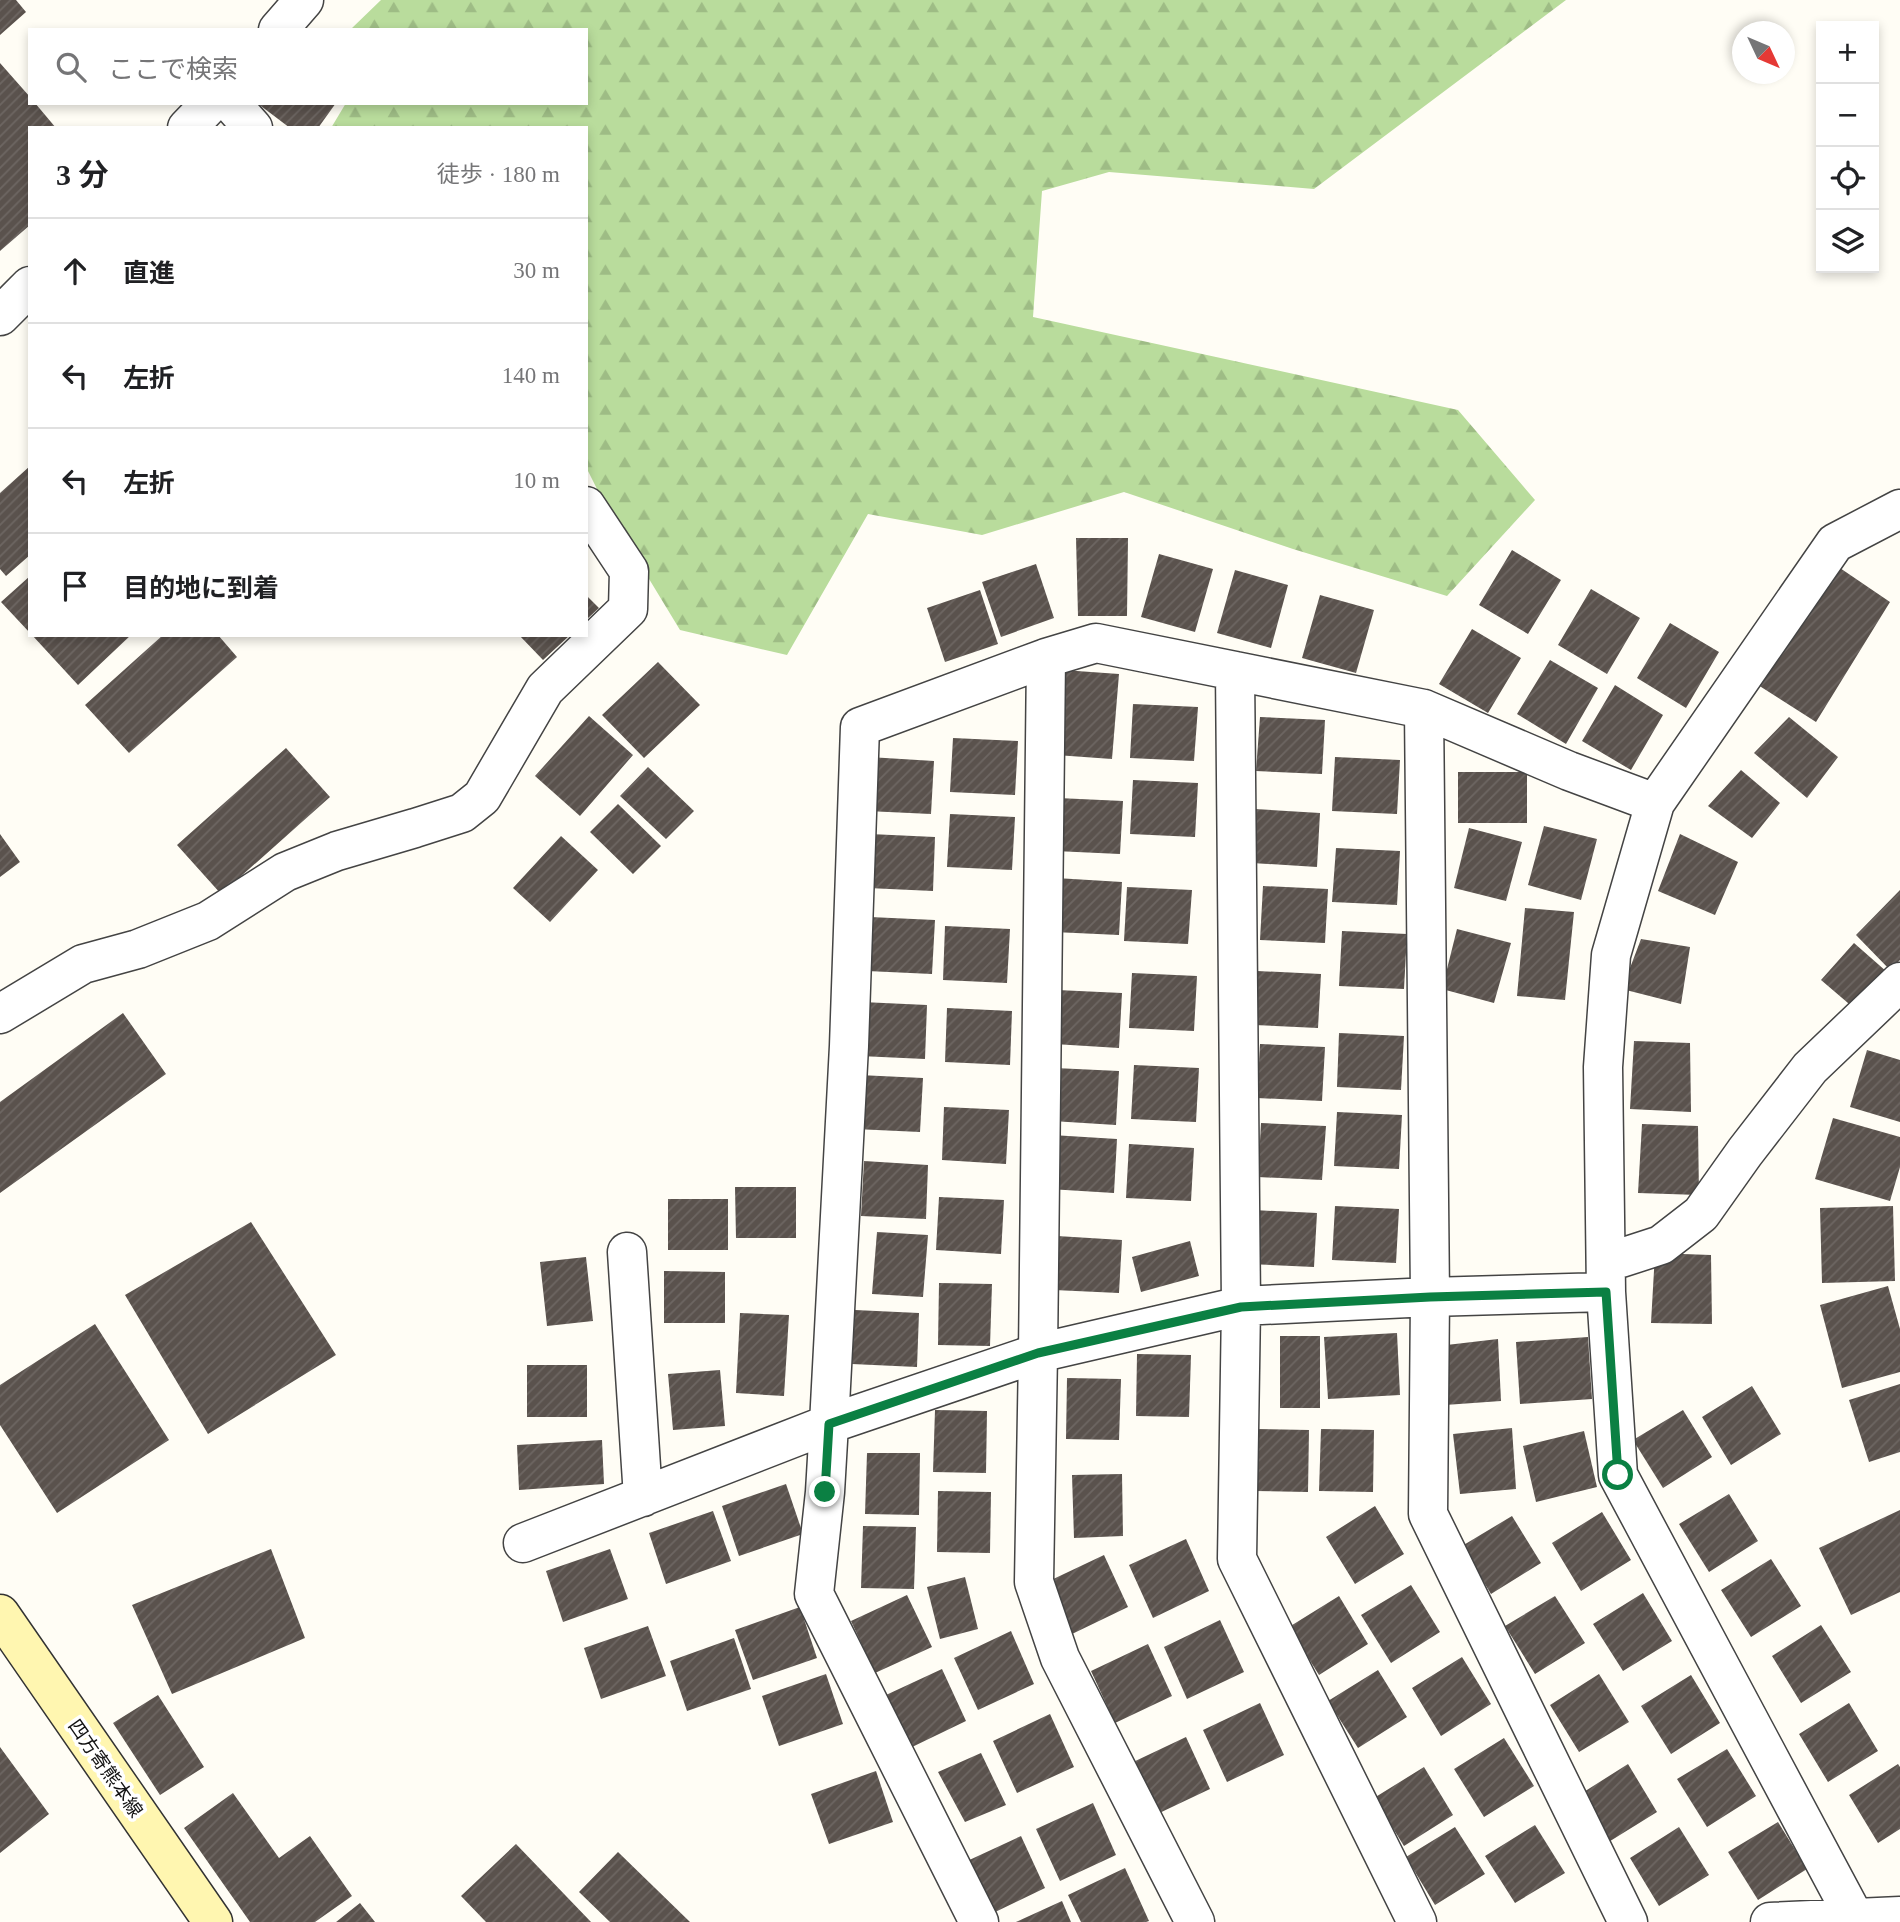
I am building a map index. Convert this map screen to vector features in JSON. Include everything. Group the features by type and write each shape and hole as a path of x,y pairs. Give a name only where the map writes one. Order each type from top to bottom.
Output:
{"main road":[{"name":"四方寄熊本線","path":"0,1614 213,1922"}],"street":[{"path":"280,28 304,0"},
{"path":"189,126 209,105"},
{"path":"233,105 251,126"},
{"path":"0,316 28,288"},
{"path":"0,1014 83,964 138,949 208,921 285,872 337,851 463,813 482,797 545,689 628,609 629,571 588,509"},
{"path":"1854,1917 1618,1475 1606,1275 1603,1067 1611,955 1656,803 1835,543 1900,509"},
{"path":"979,1922 814,1594 829,1424 849,1046 860,727 1046,658 1096,643 1423,709 1569,771 1656,803"},
{"path":"1046,658 1034,1582 1060,1658 1195,1922"},
{"path":"1235,671 1241,1307 1237,1559 1417,1922"},
{"path":"1423,709 1430,1297 1428,1514 1628,1922"},
{"path":"523,1544 829,1424 1038,1353 1241,1307 1430,1297 1606,1275 1621,1258 1661,1245 1702,1214 1745,1152 1810,1068 1900,982"},
{"path":"627,1252 643,1497"},
{"path":"1770,1922 1900,1916"}],"green space":[{"path":"381,0 1566,0 1314,189 1109,172 1042,191 1033,317 1458,410 1535,500 1447,596 1293,549 1124,492 982,535 868,514 787,655 680,630 609,513 588,471 588,126 332,126 345,105 588,105 588,28 352,28"}],"building":[{"path":"0,0 16,0 26,12 0,35"},
{"path":"0,63 28,95 28,105 37,105 54,126 28,126 28,227 0,251"},
{"path":"260,105 335,105 319,126 287,126"},
{"path":"28,468 28,557 6,576 0,569 0,493"},
{"path":"1076,538 1128,538 1127,616 1078,616"},
{"path":"1512,550 1561,580 1528,634 1479,605"},
{"path":"1159,554 1213,569 1195,632 1141,617"},
{"path":"1036,564 1054,618 1001,637 982,582"},
{"path":"1837,566 1890,602 1816,722 1758,685"},
{"path":"1235,570 1288,585 1271,648 1217,633"},
{"path":"28,578 28,631 1,602"},
{"path":"1591,589 1640,618 1607,674 1558,645"},
{"path":"980,590 998,644 945,662 927,608"},
{"path":"1320,595 1374,610 1356,673 1302,658"},
{"path":"588,597 599,608 588,618"},
{"path":"1670,623 1719,652 1686,708 1637,678"},
{"path":"1472,629 1521,658 1488,713 1439,684"},
{"path":"34,637 129,637 78,685"},
{"path":"161,637 220,637 237,657 129,753 85,705"},
{"path":"521,637 568,637 543,660"},
{"path":"1550,660 1598,688 1566,744 1517,714"},
{"path":"658,662 700,705 644,758 602,715"},
{"path":"1063,670 1119,674 1112,759 1056,755"},
{"path":"1615,685 1663,715 1631,770 1582,741"},
{"path":"1133,704 1198,707 1194,761 1130,758"},
{"path":"589,716 633,755 580,816 535,776"},
{"path":"1260,717 1325,720 1322,774 1256,771"},
{"path":"1789,717 1838,757 1807,798 1754,753"},
{"path":"953,738 1018,741 1015,795 950,792"},
{"path":"286,748 330,797 221,894 177,845"},
{"path":"869,757 934,761 931,814 867,811"},
{"path":"1335,757 1400,760 1397,814 1332,811"},
{"path":"648,767 694,811 666,839 620,796"},
{"path":"1741,770 1780,803 1752,838 1708,806"},
{"path":"1458,772 1527,772 1527,823 1458,823"},
{"path":"1133,780 1198,783 1195,837 1130,834"},
{"path":"1058,798 1123,801 1120,854 1055,851"},
{"path":"618,804 661,846 633,874 590,832"},
{"path":"1255,809 1320,813 1317,867 1252,863"},
{"path":"950,814 1015,817 1012,870 947,867"},
{"path":"1544,826 1597,839 1581,900 1528,885"},
{"path":"1469,828 1522,842 1506,901 1454,888"},
{"path":"0,834 20,862 0,877"},
{"path":"870,834 935,837 933,891 868,888"},
{"path":"1680,834 1738,862 1715,915 1658,891"},
{"path":"561,836 598,870 550,922 513,888"},
{"path":"1336,848 1400,851 1397,905 1332,902"},
{"path":"1056,878 1122,882 1119,935 1054,932"},
{"path":"1263,886 1328,889 1325,943 1260,940"},
{"path":"1127,887 1192,890 1188,944 1124,941"},
{"path":"1900,890 1900,960 1890,970 1856,935"},
{"path":"1525,908 1574,912 1565,1000 1517,996"},
{"path":"870,917 935,920 932,974 867,971"},
{"path":"945,926 1010,929 1007,983 943,980"},
{"path":"1457,929 1511,943 1494,1003 1442,989"},
{"path":"1342,931 1407,934 1404,989 1339,986"},
{"path":"1641,939 1690,947 1681,1004 1622,989"},
{"path":"1854,943 1887,972 1855,1009 1821,980"},
{"path":"1257,971 1321,974 1318,1028 1254,1025"},
{"path":"1132,973 1197,976 1194,1031 1129,1028"},
{"path":"1057,990 1122,993 1119,1048 1054,1044"},
{"path":"862,1002 927,1005 925,1059 860,1056"},
{"path":"947,1008 1012,1011 1010,1065 945,1062"},
{"path":"123,1013 166,1074 0,1193 0,1102"},
{"path":"1339,1033 1404,1036 1401,1090 1337,1087"},
{"path":"1634,1041 1690,1043 1691,1112 1630,1109"},
{"path":"1260,1044 1325,1047 1322,1101 1257,1098"},
{"path":"1867,1050 1900,1060 1900,1122 1850,1107"},
{"path":"1134,1065 1199,1068 1196,1122 1131,1119"},
{"path":"1055,1068 1119,1071 1116,1125 1052,1121"},
{"path":"859,1075 923,1078 920,1132 855,1129"},
{"path":"944,1107 1009,1110 1006,1164 942,1160"},
{"path":"1337,1112 1402,1115 1399,1169 1334,1166"},
{"path":"1833,1118 1900,1137 1900,1167 1890,1201 1815,1179"},
{"path":"1261,1123 1326,1126 1322,1180 1258,1177"},
{"path":"1642,1124 1698,1126 1699,1195 1638,1193"},
{"path":"1052,1135 1117,1139 1114,1193 1049,1189"},
{"path":"1129,1144 1194,1148 1191,1201 1126,1198"},
{"path":"864,1161 928,1165 926,1219 861,1216"},
{"path":"735,1187 796,1187 796,1238 736,1238"},
{"path":"939,1197 1004,1200 1001,1254 936,1250"},
{"path":"668,1199 728,1199 728,1250 668,1250"},
{"path":"1335,1206 1399,1209 1396,1263 1332,1260"},
{"path":"1893,1206 1895,1281 1822,1283 1820,1208"},
{"path":"1253,1210 1317,1213 1314,1267 1249,1264"},
{"path":"251,1222 336,1355 208,1434 125,1295"},
{"path":"877,1232 928,1235 923,1297 872,1294"},
{"path":"1057,1236 1122,1240 1119,1293 1054,1290"},
{"path":"1190,1241 1199,1276 1141,1292 1132,1257"},
{"path":"1655,1253 1711,1255 1712,1324 1651,1323"},
{"path":"586,1257 593,1321 547,1326 540,1262"},
{"path":"664,1271 725,1272 725,1323 664,1323"},
{"path":"939,1283 992,1284 990,1346 938,1345"},
{"path":"1888,1286 1900,1329 1900,1372 1842,1388 1820,1305"},
{"path":"855,1310 919,1313 917,1367 852,1364"},
{"path":"740,1313 789,1315 784,1396 736,1393"},
{"path":"95,1324 169,1440 57,1513 0,1425 0,1385"},
{"path":"1397,1333 1400,1395 1328,1399 1324,1337"},
{"path":"1280,1336 1320,1336 1320,1408 1280,1408"},
{"path":"1588,1337 1592,1399 1520,1404 1516,1342"},
{"path":"1498,1339 1501,1401 1445,1405 1438,1346"},
{"path":"1137,1354 1191,1355 1189,1417 1136,1416"},
{"path":"527,1365 587,1365 587,1417 527,1417"},
{"path":"720,1370 725,1426 673,1430 668,1374"},
{"path":"1067,1378 1121,1379 1119,1440 1066,1439"},
{"path":"1900,1384 1900,1452 1869,1462 1849,1400"},
{"path":"1752,1386 1781,1434 1731,1465 1702,1417"},
{"path":"935,1410 987,1411 986,1473 933,1472"},
{"path":"1683,1410 1712,1457 1663,1488 1633,1440"},
{"path":"1512,1428 1516,1489 1460,1494 1453,1434"},
{"path":"1256,1429 1309,1430 1308,1492 1255,1491"},
{"path":"1321,1429 1374,1430 1373,1492 1319,1491"},
{"path":"1584,1431 1597,1487 1536,1502 1523,1446"},
{"path":"602,1440 604,1484 519,1490 517,1445"},
{"path":"867,1453 920,1453 919,1515 865,1514"},
{"path":"1122,1474 1123,1536 1074,1538 1072,1475"},
{"path":"786,1484 803,1534 739,1556 722,1506"},
{"path":"938,1491 991,1492 990,1553 937,1552"},
{"path":"1729,1494 1758,1541 1709,1572 1679,1524"},
{"path":"1375,1506 1404,1554 1355,1584 1326,1537"},
{"path":"1900,1510 1900,1592 1851,1615 1819,1548"},
{"path":"713,1511 731,1561 666,1584 649,1533"},
{"path":"1602,1512 1631,1560 1581,1591 1552,1543"},
{"path":"1512,1516 1541,1563 1491,1594 1462,1546"},
{"path":"863,1526 916,1527 914,1589 861,1588"},
{"path":"1186,1539 1209,1591 1153,1618 1129,1565"},
{"path":"271,1549 305,1638 172,1694 132,1605"},
{"path":"610,1549 628,1599 563,1622 546,1571"},
{"path":"1104,1555 1128,1607 1072,1634 1047,1582"},
{"path":"1771,1559 1801,1606 1751,1637 1721,1590"},
{"path":"965,1577 978,1629 940,1639 927,1587"},
{"path":"1411,1585 1440,1632 1391,1663 1361,1615"},
{"path":"1643,1593 1672,1641 1623,1671 1593,1624"},
{"path":"907,1595 932,1647 875,1673 851,1621"},
{"path":"1339,1596 1368,1644 1319,1675 1289,1627"},
{"path":"1555,1596 1585,1643 1535,1674 1505,1626"},
{"path":"800,1607 817,1658 753,1680 735,1630"},
{"path":"1220,1620 1244,1672 1187,1699 1164,1647"},
{"path":"1821,1625 1851,1672 1801,1703 1772,1656"},
{"path":"648,1626 666,1676 601,1699 584,1648"},
{"path":"1011,1631 1034,1684 978,1710 954,1658"},
{"path":"734,1638 751,1689 687,1711 670,1661"},
{"path":"1148,1644 1172,1696 1115,1723 1091,1671"},
{"path":"1462,1657 1491,1704 1441,1736 1412,1688"},
{"path":"942,1669 966,1721 910,1748 886,1695"},
{"path":"1378,1670 1407,1717 1358,1748 1328,1701"},
{"path":"826,1674 843,1724 779,1746 762,1696"},
{"path":"1599,1674 1629,1722 1579,1752 1550,1705"},
{"path":"1691,1675 1720,1723 1671,1754 1641,1706"},
{"path":"158,1695 204,1767 160,1795 113,1723"},
{"path":"1260,1703 1284,1755 1227,1782 1203,1730"},
{"path":"1849,1703 1878,1751 1828,1782 1799,1734"},
{"path":"1050,1714 1074,1767 1017,1793 993,1741"},
{"path":"1186,1737 1210,1789 1153,1816 1129,1764"},
{"path":"1504,1738 1534,1786 1484,1817 1454,1769"},
{"path":"0,1747 49,1814 0,1853"},
{"path":"1727,1749 1756,1796 1707,1827 1677,1779"},
{"path":"981,1753 1006,1805 965,1822 938,1772"},
{"path":"1628,1764 1657,1812 1607,1843 1579,1795"},
{"path":"1898,1764 1900,1829 1878,1843 1849,1795"},
{"path":"1424,1767 1453,1815 1404,1846 1374,1798"},
{"path":"876,1771 893,1822 829,1844 811,1794"},
{"path":"233,1793 279,1858 310,1836 352,1896 315,1922 250,1922 184,1828"},
{"path":"1093,1803 1116,1855 1060,1881 1036,1829"},
{"path":"1778,1822 1807,1869 1758,1900 1728,1852"},
{"path":"1535,1825 1565,1873 1515,1903 1485,1856"},
{"path":"1455,1827 1485,1874 1435,1905 1406,1857"},
{"path":"1679,1827 1709,1875 1659,1906 1630,1858"},
{"path":"1021,1836 1045,1888 989,1915 965,1862"},
{"path":"516,1844 591,1922 486,1922 461,1896"},
{"path":"618,1852 690,1922 610,1922 579,1892"},
{"path":"1125,1868 1149,1921 1081,1922 1068,1895"},
{"path":"1062,1901 1071,1922 1016,1922"},
{"path":"360,1903 375,1922 336,1922"}],"route":[{"path":"825,1492 829,1424 1038,1353 1241,1307 1430,1297 1606,1292 1618,1475"}]}
